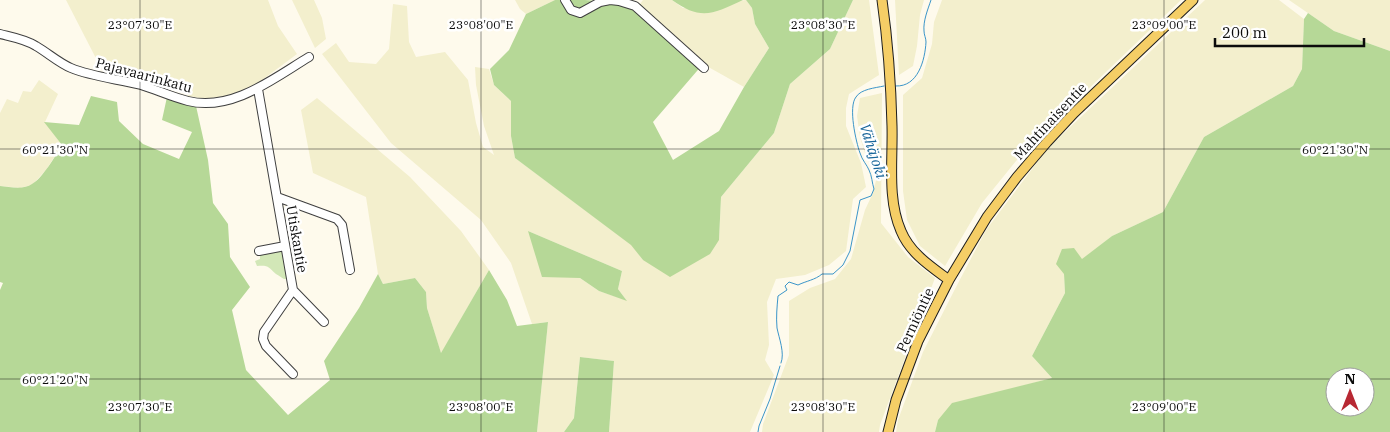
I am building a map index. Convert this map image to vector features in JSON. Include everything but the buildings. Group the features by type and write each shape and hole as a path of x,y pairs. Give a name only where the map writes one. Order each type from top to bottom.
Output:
{"main road":[{"name":"Perniöntie","path":"882,0 890,77 892,189 896,217 902,233 912,249 926,264 949,280 918,341 896,400 888,432"},
{"name":"Mahtinaisentie","path":"949,280 987,217 1017,176 1046,142 1193,0"}],"street":[{"path":"565,0 571,10 580,13 600,2 610,0 619,0 635,6 704,68"},
{"name":"Pajavaarinkatu","path":"0,34 18,38 34,45 70,68 92,75 141,85 188,101 201,103 225,100 258,89 309,57"},
{"name":"Utiskantie","path":"258,89 292,290 264,332 263,340 266,346 293,374"},
{"path":"277,197 337,219 342,225 350,270"},
{"path":"258,251 285,246"},
{"path":"292,290 324,322"}],"shaded area":[{"path":"66,0 268,0 278,26 297,54 254,86 230,95 206,99 188,96 187,92 169,84 161,87 116,73 103,72"},
{"path":"292,0 314,0 322,18 326,39 315,48"},
{"path":"515,0 555,0 526,14 520,9"},
{"path":"643,0 672,0 683,8 746,0 752,8 755,24 769,48 744,87 703,64 640,4"},
{"path":"853,0 869,0 879,75 849,94 846,108 846,126 861,163 866,187 853,199 846,251 829,265 805,275 776,279 767,302 769,345 765,360 774,375 750,432 609,432 614,361 580,357 574,418 564,432 537,432 548,322 532,324 511,263 481,220 391,143 322,54 336,43 349,62 376,64 389,49 393,4 407,6 409,42 416,57 445,52 468,80 476,123 483,147 494,155 484,126 476,85 475,67 489,69 494,85 511,101 511,136 515,158 632,245 643,260 719,240 721,197 774,133 790,84 830,49","holes":["528,231 622,271 618,289 626,300 599,291 580,278"]},
{"path":"895,0 924,0 913,66 899,75"},
{"path":"942,0 1181,0 1016,161 982,203 945,266 920,246 907,220 903,191 903,95 922,78 932,44 934,22"},
{"path":"1205,0 1279,0 1304,19 1302,69 1293,86 1204,137 1163,212 1112,236 1064,274 1065,293 1032,356 1052,378 1022,386 938,420 935,432 896,432 898,420 923,352 986,230 1048,148"},
{"path":"1289,0 1390,0 1390,51 1334,31"},
{"path":"39,80 58,94 45,122 62,145 46,170 32,185 20,188 0,186 0,113 7,99 18,103 23,91 31,92"},
{"path":"882,93 881,223 908,257 935,278 879,432 762,432 763,424 789,355 789,301 810,288 835,279 851,259 877,177 865,153 860,137 857,116 860,98"},
{"path":"317,98 410,177 461,231 489,270 441,354 427,308 426,292 415,278 383,284 378,274 366,197 313,173 301,110"}],"green space":[{"path":"555,0 640,4 703,64 653,122 673,160 719,131 769,48 755,24 752,8 746,0 853,0 830,49 790,84 774,133 721,197 719,240 710,254 670,277 643,260 631,245 515,158 511,136 511,101 494,85 490,69 509,50 526,14"},
{"path":"672,0 743,0 715,12 699,13 682,7"},
{"path":"1308,13 1334,31 1390,51 1390,432 935,432 938,420 952,403 1052,378 1032,356 1065,293 1064,274 1056,264 1062,249 1074,248 1082,259 1112,236 1163,212 1204,137 1293,86 1302,69 1304,19"},
{"path":"91,96 117,102 119,121 143,144 179,159 192,132 162,120 167,97 196,106 208,160 213,203 228,224 230,257 250,287 232,310 246,370 288,415 330,380 324,361 359,308 378,274 383,284 415,278 426,292 427,308 441,353 489,270 507,300 517,326 548,322 537,432 0,432 0,290 3,283 0,282 0,186 25,187 36,181 62,145 44,122 79,125"},
{"path":"528,231 622,271 618,289 627,301 599,291 580,278 542,277"},
{"path":"284,249 289,279 284,279 266,266 257,266 255,261 260,259 260,253 277,252 277,250"},
{"path":"580,357 614,361 609,432 564,432 574,418"}],"waterway":[{"name":"Vähäjoki","path":"896,86 910,82 922,64 926,42 924,23 931,0"},
{"name":"Vähäjoki","path":"781,363 782,350 777,328 778,296 787,290 785,286 789,282 798,285 822,274 833,274 843,265 850,251 860,200 871,196 874,189 870,172 858,148 853,108 858,94 868,89 884,86"},
{"name":"Vähäjoki","path":"758,432 780,366"}]}
